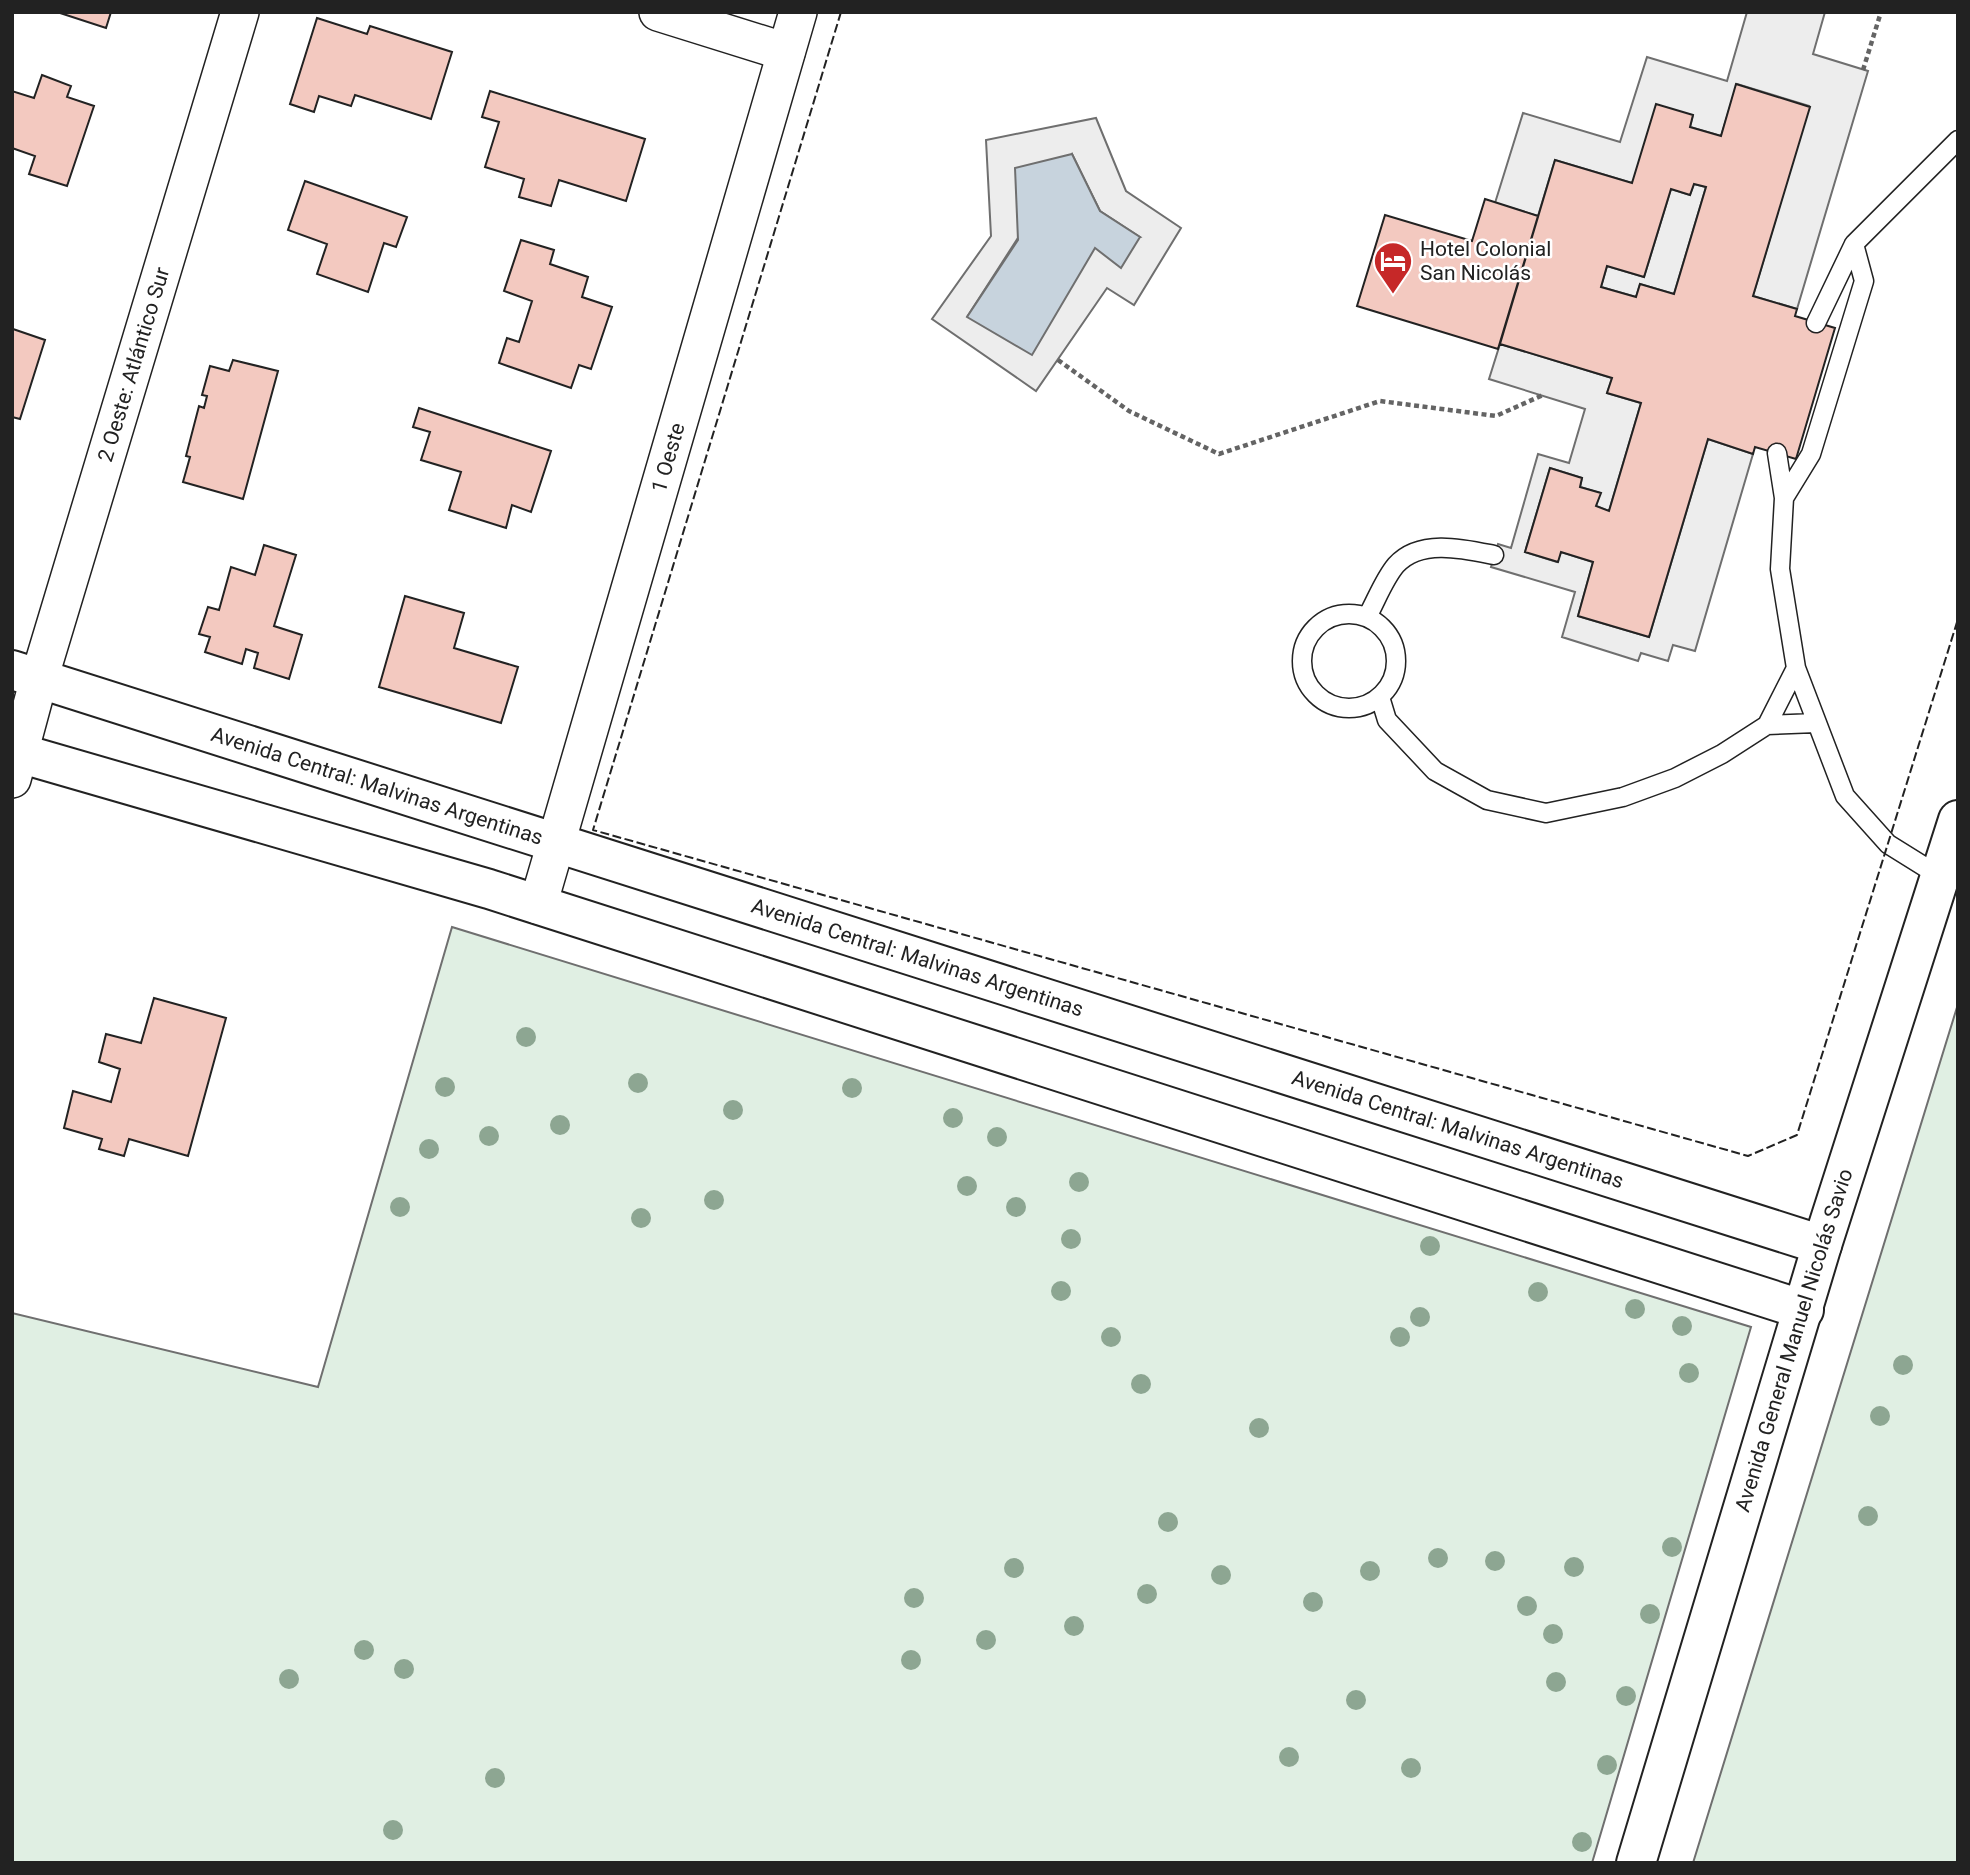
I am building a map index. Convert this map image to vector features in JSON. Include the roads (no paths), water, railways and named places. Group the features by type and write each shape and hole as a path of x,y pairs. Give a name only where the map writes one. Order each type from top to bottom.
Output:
{"main road":[{"name":"Avenida Central: Malvinas Argentinas","path":"26,675 555,840 1822,1245"},
{"path":"15,761 538,905 1804,1310"},
{"name":"Avenida General Manuel Nicolás Savio","path":"1636,1863 1822,1245 1958,820"}],"street":[{"name":"2 Oeste: Atlántico Sur","path":"15,761 29,715 26,675 240,12"},
{"path":"658,12 786,52"},
{"name":"1 Oeste","path":"538,905 798,12"}],"lane":[{"path":"1816,323 1854,244 1958,139"},
{"path":"1784,498 1811,454 1864,281 1854,244"},
{"path":"1777,453 1784,498 1780,569 1796,668 1816,723 1845,796 1888,844 1941,877"},
{"path":"1367,617 1397,563 1421,551 1448,545 1494,555"},
{"path":"1342,615 1367,617 1385,632 1395,654 1393,677 1380,696 1358,707 1333,705 1313,691 1303,668 1306,644 1320,624 1342,615"},
{"path":"1380,696 1387,720 1435,771 1487,800 1546,813 1623,797 1675,778 1722,754 1767,725 1796,668"},
{"path":"1767,725 1816,723"}],"place":[{"name":"Hotel Colonial San Nicolás","path":"1393,295"}]}
